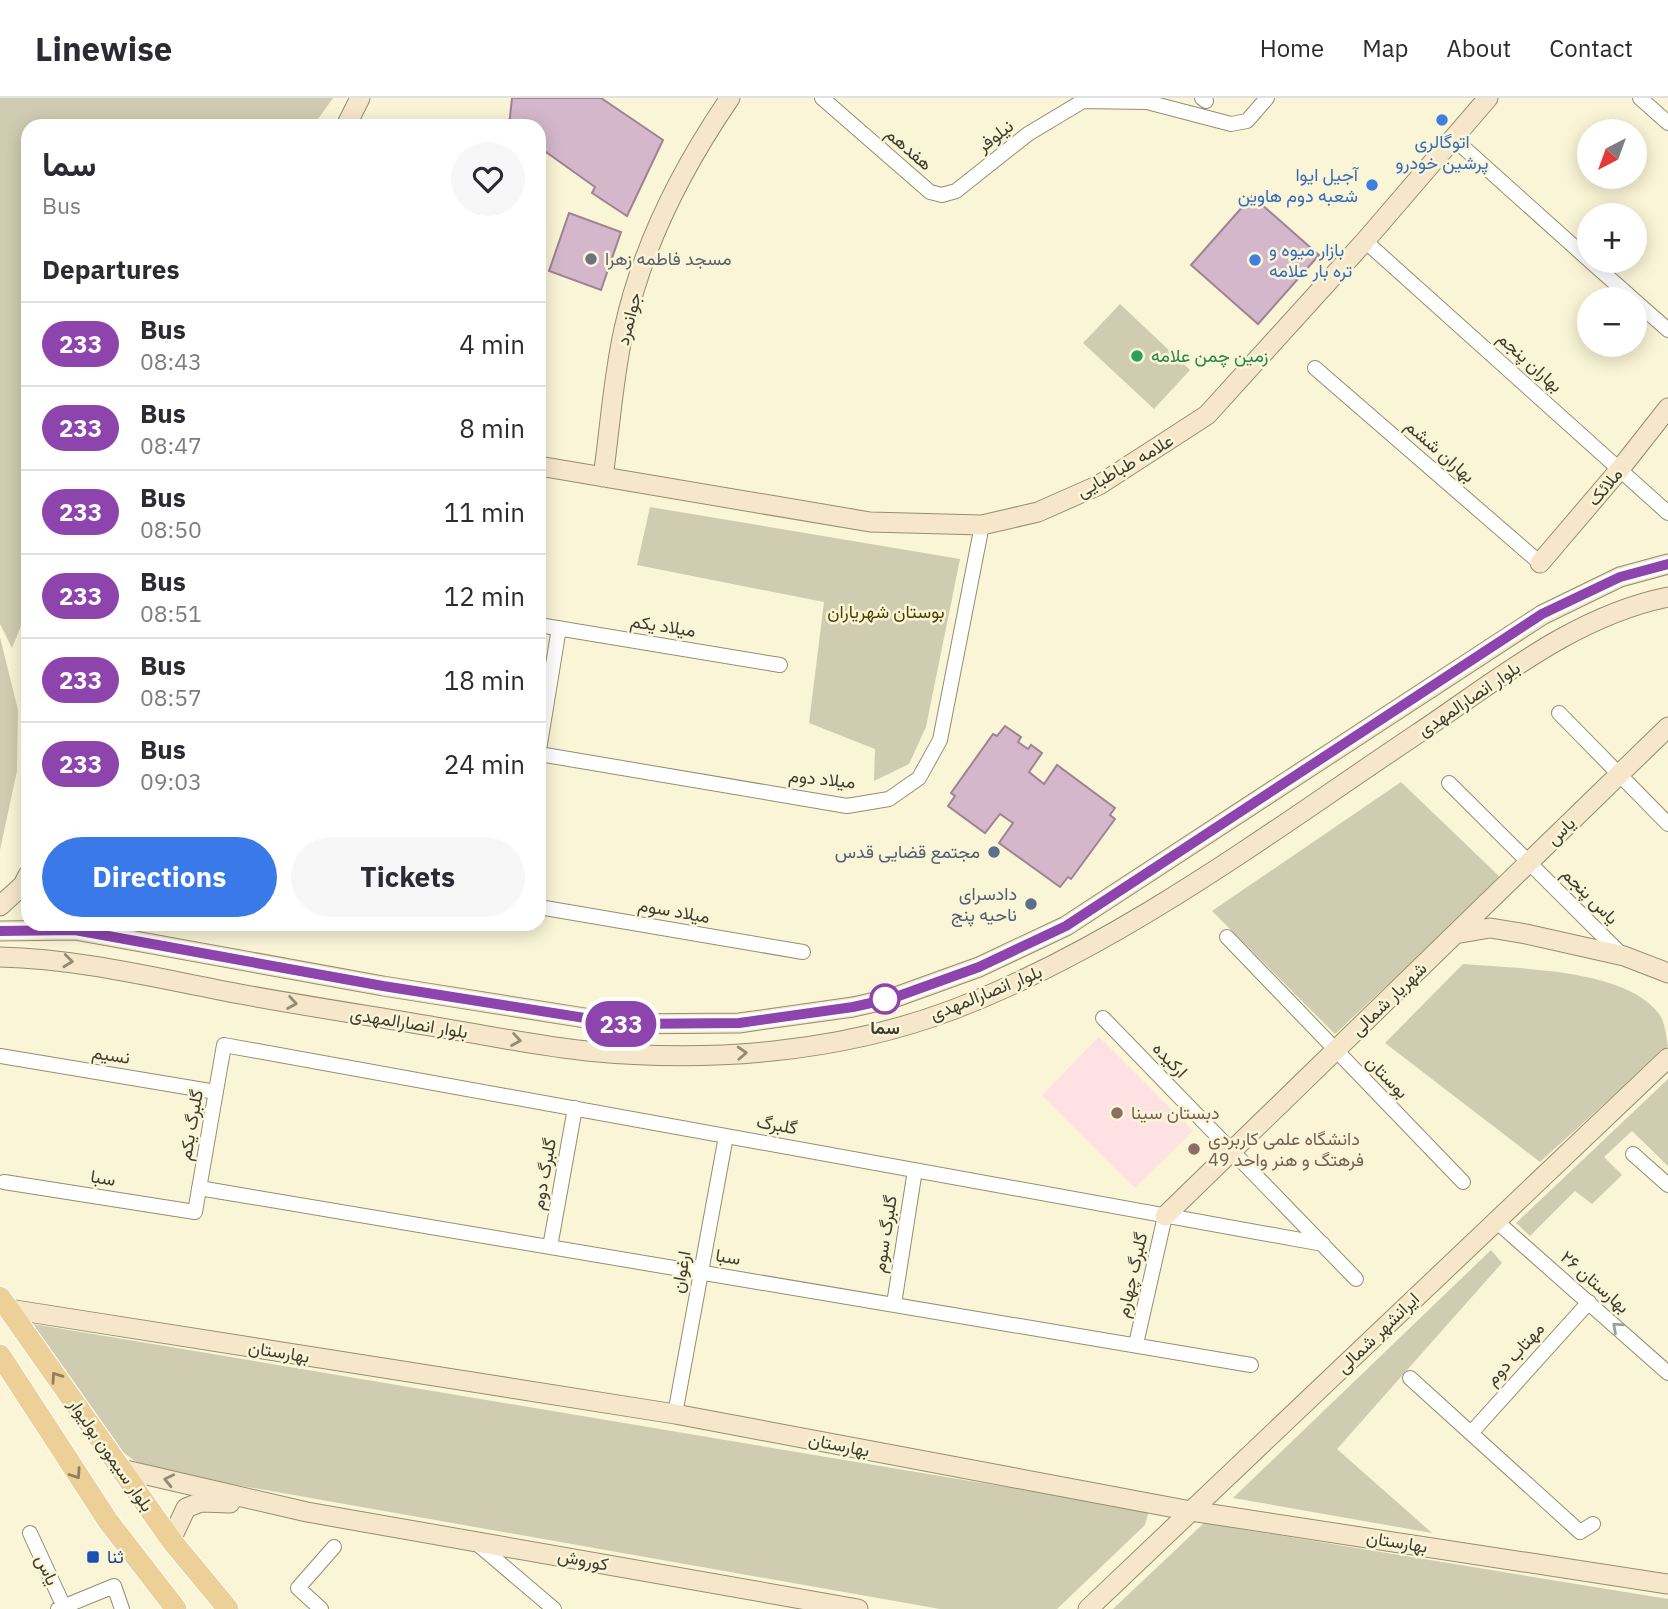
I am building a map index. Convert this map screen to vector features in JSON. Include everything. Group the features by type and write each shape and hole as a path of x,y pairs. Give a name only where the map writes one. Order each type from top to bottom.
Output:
{"main road":[{"name":"بلوار سیمون بولیوار","path":"4,1303 171,1540 228,1609"},
{"path":"0,1355 108,1521 176,1609"}],"street":[{"path":"350,119 360,98"},
{"name":"جوانمرد","path":"603,477 624,330 642,269 669,201 708,129 730,98"},
{"name":"هفدهم","path":"822,98 930,192 942,195"},
{"name":"نیلوفر","path":"942,195 956,191 1028,134 1083,101 1147,102 1231,124 1247,121 1267,98"},
{"name":"علامه طباطبایی","path":"546,467 870,522 982,526 1038,512 1100,485 1207,415 1366,241 1488,98"},
{"path":"1640,98 1668,123"},
{"path":"1453,138 1577,248"},
{"name":"بهاران پنجم","path":"1366,241 1668,513"},
{"path":"1604,273 1620,287"},
{"path":"1647,311 1668,330"},
{"name":"بهاران ششم","path":"1315,368 1540,563"},
{"name":"ملائک","path":"1540,563 1668,408"},
{"name":"میلاد دوم","path":"546,753 847,806 888,799 919,778 940,740 982,526"},
{"name":"بلوار انصارالمهدی","path":"93,931 383,986 623,1024 739,1023 853,1007 893,998 979,967 1066,926 1542,614 1620,577 1668,564"},
{"name":"بلوار انصارالمهدی","path":"0,957 75,961 268,999 585,1051 655,1056 805,1048 899,1027 948,1012 1015,984 1080,952 1254,842 1553,643 1612,613 1668,597"},
{"name":"میلاد یکم","path":"546,626 780,665"},
{"path":"546,709 559,628"},
{"path":"1559,713 1668,824"},
{"name":"یاس","path":"1455,934 1668,727"},
{"name":"یاس پنجم","path":"1449,783 1624,956"},
{"path":"0,906 21,887"},
{"name":"میلاد سوم","path":"546,908 803,952"},
{"path":"1455,934 1490,928 1624,956 1668,972"},
{"name":"بلوار انصارالمهدی","path":"0,931 21,930"},
{"name":"شهریار شمالی","path":"1165,1216 1455,934"},
{"name":"بوستان","path":"1227,937 1463,1182"},
{"name":"ارکیده","path":"1103,1018 1356,1279"},
{"name":"گلبرگ یکم","path":"195,1212 224,1045"},
{"name":"گلبرگ","path":"224,1045 1322,1244"},
{"name":"نسیم","path":"0,1056 216,1092"},
{"name":"ایرانشهر شمالی","path":"1088,1609 1668,1058"},
{"name":"گلبرگ دوم","path":"550,1247 575,1108"},
{"name":"ارغوان","path":"675,1414 726,1136"},
{"path":"1633,1154 1668,1185"},
{"name":"گلبرگ سوم","path":"894,1304 915,1170"},
{"name":"سبا","path":"4,1182 195,1212"},
{"name":"سبا","path":"200,1188 1251,1365"},
{"name":"گلبرگ چهارم","path":"1136,1344 1165,1216"},
{"name":"بهارستان ۲۶","path":"1496,1221 1668,1373"},
{"name":"مهتاب دوم","path":"1471,1433 1589,1302"},
{"name":"بهارستان","path":"4,1303 675,1414 1191,1511 1668,1584"},
{"path":"1410,1378 1580,1532 1593,1524"},
{"path":"121,1469 307,1511"},
{"path":"171,1540 187,1508 201,1502 307,1511"},
{"name":"کوروش","path":"307,1511 858,1609"},
{"name":"یاس","path":"30,1532 61,1608"},
{"path":"471,1539 554,1609"},
{"path":"321,1609 298,1588 334,1547"},
{"path":"61,1608 114,1586 122,1609"}],"shaded area":[{"name":"دبستان سینا","path":"1099,1037 1193,1131 1135,1188 1042,1095"}],"green space":[{"path":"0,98 333,98 318,119 21,119 21,626 12,648 0,624"},
{"name":"زمین چمن علامه","path":"1120,304 1190,370 1154,409 1083,343"},
{"name":"بوستان شهریاران","path":"650,507 960,559 926,727 909,764 874,781 875,749 809,723 824,602 637,565"},
{"path":"0,637 18,710 17,771 0,850"},
{"path":"1401,782 1501,878 1335,1034 1212,911"},
{"path":"1463,964 1569,974 1622,987 1643,999 1659,1014 1668,1046 1540,1162 1385,1043"},
{"path":"1668,1079 1668,1166 1632,1131 1604,1157 1622,1175 1592,1204 1575,1191 1530,1236 1516,1223"},
{"path":"1491,1250 1502,1263 1337,1449 1432,1533 1233,1498"},
{"path":"33,1324 1149,1511 1145,1525 1057,1609 940,1609 146,1469 124,1453"},
{"path":"1204,1523 1668,1599 1668,1609 1113,1609"}],"building":[{"path":"512,98 601,98 663,140 627,216 592,193 595,187 546,152 546,119 510,119"},
{"name":"بازار میوه و تره بار علامه","path":"1252,196 1319,255 1258,324 1191,265"},
{"path":"569,213 621,232 601,290 549,271"},
{"path":"1005,726 1021,737 1018,742 1028,749 1031,745 1042,753 1029,772 1044,784 1057,765 1115,808 1110,815 1115,819 1071,879 1068,877 1060,887 999,843 1013,823 1000,814 985,833 948,806 955,796 951,793 993,734 997,736"}],"bus line":[{"name":"233","path":"80,931 383,986 623,1024 705,1025 782,1019 893,998 979,967 1066,926 1542,614 1620,577 1668,564"},
{"name":"233","path":"0,931 21,931"}],"place":[{"name":"اتوگالری پرشین خودرو","path":"1442,120"},
{"name":"آجیل ایوا شعبه دوم هاوین","path":"1372,185"},
{"name":"مسجد فاطمه زهرا","path":"591,259"},
{"name":"بازار میوه و تره بار علامه","path":"1255,260"},
{"name":"زمین چمن علامه","path":"1137,356"},
{"name":"مجتمع قضایی قدس","path":"994,852"},
{"name":"دادسرای ناحیه پنج","path":"1031,904"},
{"name":"سما","path":"885,999"},
{"name":"دبستان سینا","path":"1117,1113"},
{"name":"دانشگاه علمی کاربردی فرهتگ و هنر واحد 49","path":"1194,1149"},
{"name":"ثنا","path":"93,1557"}]}
